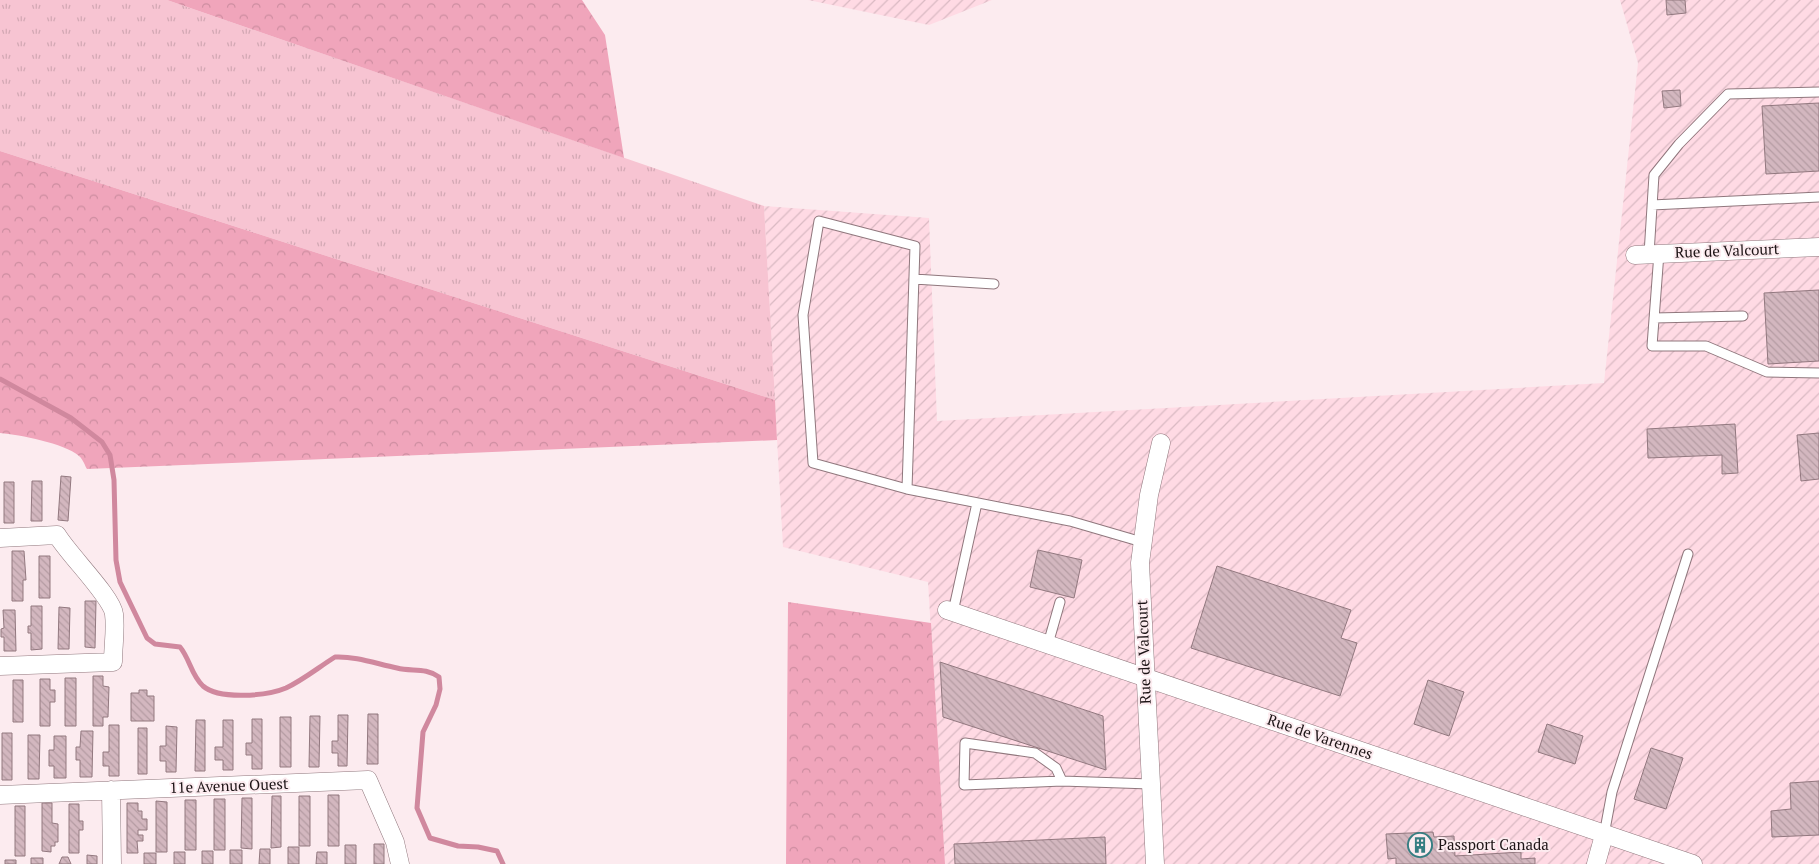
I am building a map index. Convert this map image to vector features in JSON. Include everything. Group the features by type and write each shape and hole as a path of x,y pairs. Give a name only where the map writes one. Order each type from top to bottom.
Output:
{"street":[{"name":"Rue de Valcourt","path":"1648,254 1819,247"},
{"name":"Rue de Valcourt","path":"1155,864 1144,677 1140,563 1152,478 1162,443"},
{"path":"0,538 57,535 67,551 111,604 114,613 113,662 0,666"},
{"name":"Rue de Varennes","path":"950,611 1604,835 1694,864"},
{"name":"11e Avenue Ouest","path":"0,795 368,780 395,842 400,864"},
{"path":"111,790 112,864"},
{"path":"1596,864 1604,835"}],"lane":[{"path":"1819,92 1728,94 1679,144 1654,175 1648,254 1654,318 1652,346 1706,346 1767,372 1819,373"},
{"path":"1652,205 1819,197"},
{"path":"907,489 914,246 819,221 803,315 813,463 907,489 1070,521 1142,542"},
{"path":"914,279 994,284"},
{"path":"1654,318 1743,316"},
{"path":"950,611 977,503"},
{"path":"1604,835 1612,792 1688,554"},
{"path":"1048,644 1060,602"},
{"path":"1062,781 1056,768 1035,753 965,743 964,785 1062,781 1150,784"}],"shaded area":[{"path":"808,0 992,0 929,25"},
{"path":"1620,0 1819,0 1819,864 945,864 928,582 783,547 764,206 929,218 937,421 1604,383 1638,63"}],"green space":[{"path":"0,0 167,0 764,206 775,400 0,151"},
{"path":"167,0 582,0 605,35 624,158"},
{"path":"0,151 775,400 777,440 87,469 79,456 63,447 30,438 0,433"},
{"path":"788,602 931,623 945,864 786,864"}],"building":[{"path":"1666,0 1685,0 1686,13 1667,15"},
{"path":"1680,90 1681,106 1664,108 1662,91"},
{"path":"1819,103 1819,171 1766,174 1762,106"},
{"path":"1819,290 1819,361 1768,364 1764,293"},
{"path":"1735,424 1738,473 1722,474 1722,455 1648,458 1647,429"},
{"path":"1819,433 1819,479 1801,481 1797,435"},
{"path":"61,476 71,477 68,521 58,520"},
{"path":"32,481 42,481 42,521 31,521"},
{"path":"4,482 14,482 14,523 4,523"},
{"path":"1038,550 1082,560 1074,598 1030,587"},
{"path":"12,551 24,551 26,580 23,580 23,601 12,601"},
{"path":"39,556 50,556 50,598 39,598"},
{"path":"1217,566 1351,610 1341,638 1357,643 1340,696 1191,648"},
{"path":"85,601 96,601 95,648 85,647"},
{"path":"31,606 42,606 42,649 31,650 31,633 28,633 28,626 31,626"},
{"path":"59,607 70,608 69,649 58,649"},
{"path":"3,610 15,610 16,651 4,651 4,637 1,637 1,629 4,628"},
{"path":"940,662 1103,716 1106,770 943,717"},
{"path":"93,676 103,676 103,686 109,687 108,717 103,717 103,726 93,726"},
{"path":"65,678 76,678 76,726 65,726"},
{"path":"40,679 50,679 50,690 55,690 55,702 50,702 50,726 40,726"},
{"path":"13,680 23,680 23,722 13,722"},
{"path":"1428,680 1464,692 1449,736 1414,724"},
{"path":"139,690 147,690 147,696 154,696 154,721 131,721 131,693 139,693"},
{"path":"368,714 378,714 378,764 367,764"},
{"path":"338,715 348,715 347,766 338,766 338,753 332,753 332,741 338,741"},
{"path":"310,716 320,716 319,767 309,767"},
{"path":"280,717 291,717 291,767 280,767"},
{"path":"252,719 262,719 262,769 252,769 252,755 246,755 246,743 252,743"},
{"path":"196,720 205,720 205,771 195,771"},
{"path":"223,720 233,720 233,770 223,770 223,760 215,760 215,747 223,747"},
{"path":"1547,724 1583,736 1575,764 1538,752"},
{"path":"109,725 119,725 119,776 109,776 109,766 103,766 103,752 109,752"},
{"path":"166,726 177,727 176,772 166,772 166,761 160,761 160,746 166,746"},
{"path":"138,728 147,728 147,774 138,774"},
{"path":"81,731 93,731 92,777 80,777 80,760 76,760 76,747 80,747"},
{"path":"2,733 12,733 12,780 2,780"},
{"path":"28,735 40,735 39,779 28,779"},
{"path":"54,736 66,736 66,778 54,778 54,766 49,766 49,750 54,750"},
{"path":"1651,748 1683,758 1666,809 1634,799"},
{"path":"1819,781 1819,835 1772,837 1771,811 1791,809 1790,783"},
{"path":"328,795 339,795 339,846 328,846"},
{"path":"272,796 281,796 281,847 271,848"},
{"path":"299,796 310,796 310,846 299,846"},
{"path":"242,798 252,798 252,849 241,848"},
{"path":"214,799 225,799 225,850 214,850"},
{"path":"185,800 196,800 196,850 185,850"},
{"path":"156,801 167,802 167,852 156,852"},
{"path":"42,803 52,803 52,823 58,824 58,842 55,842 55,846 51,846 51,852 42,851"},
{"path":"127,803 138,803 138,811 142,811 142,819 147,819 147,830 138,830 138,835 143,835 143,841 137,841 138,853 127,853"},
{"path":"69,804 79,804 79,821 83,821 83,830 79,830 79,853 69,853"},
{"path":"15,806 25,806 25,856 15,856"},
{"name":"Passport Canada","path":"1433,832 1434,837 1454,836 1455,856 1521,852 1521,859 1535,858 1535,864 1396,864 1396,858 1388,859 1386,834"},
{"path":"1105,837 1106,864 955,864 954,844"},
{"path":"374,844 384,844 384,864 374,864"},
{"path":"345,845 356,845 356,864 345,864"},
{"path":"288,847 299,847 299,864 288,864"},
{"path":"260,849 270,849 270,864 259,864"},
{"path":"230,850 242,850 242,864 230,864"},
{"path":"202,851 213,851 213,864 202,864"},
{"path":"174,852 185,852 185,864 174,864"},
{"path":"317,852 327,852 327,864 316,864"},
{"path":"144,853 156,853 156,864 144,864"},
{"path":"87,855 97,856 97,864 87,864"},
{"path":"62,857 68,857 71,864 59,864"},
{"path":"31,858 43,858 43,864 31,864"},
{"path":"5,860 16,860 16,864 5,864"}],"waterway":[{"path":"0,379 71,418 102,442 110,455 114,480 116,560 120,582 147,638 155,644 180,647 203,686 210,690 231,695 256,695 278,691 299,681 335,657 424,671 439,677 440,689 436,705 423,732 417,808 430,838 458,846 478,847 497,851 503,864"}],"place":[{"name":"Passport Canada","path":"1420,845"}]}
